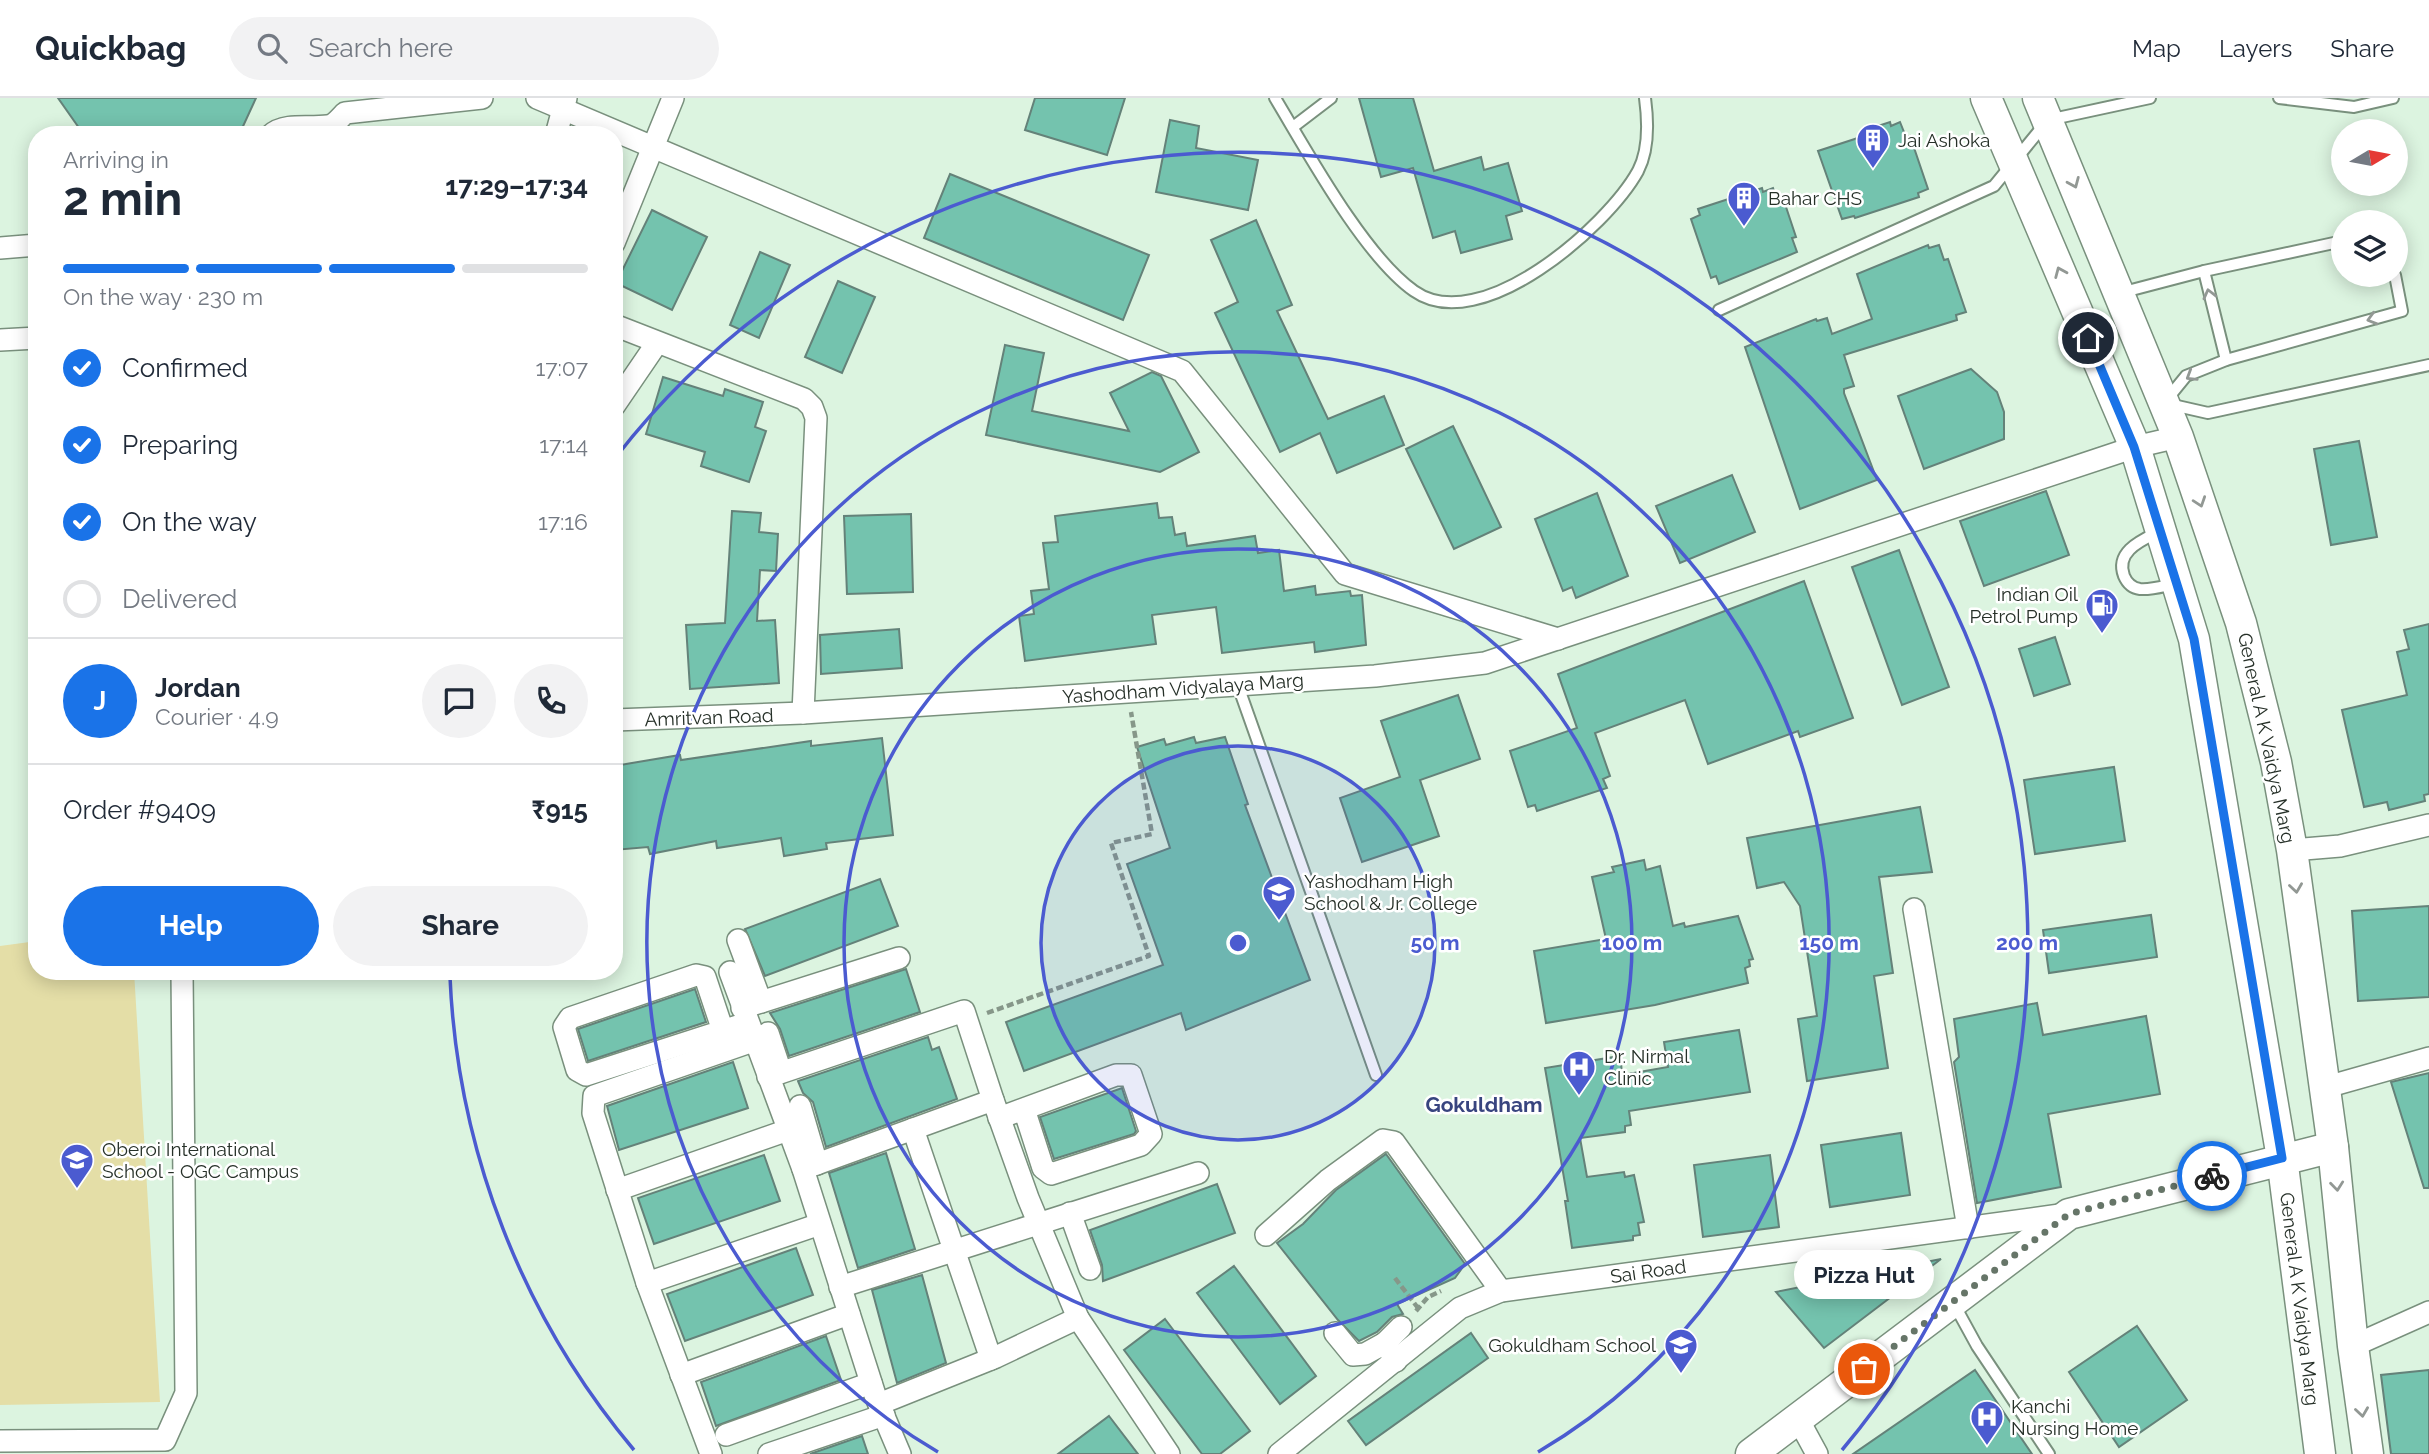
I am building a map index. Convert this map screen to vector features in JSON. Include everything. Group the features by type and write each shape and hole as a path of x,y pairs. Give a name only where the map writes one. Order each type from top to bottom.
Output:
{"main road":[{"name":"General A K Vaidya Marg","path":"1986,98 2134,447 2194,639 2282,1158 2320,1454"},
{"name":"General A K Vaidya Marg","path":"2043,109 2178,437 2241,623 2276,762 2333,1147 2353,1346 2368,1454"},
{"path":"1751,1454 2069,1214 2333,1147"}],"street":[{"path":"335,126 345,113 482,98"},
{"path":"537,98 564,103 612,126"},
{"path":"623,224 634,201 652,145 673,98"},
{"path":"558,126 564,103"},
{"path":"623,131 1182,371 1345,574 1558,639"},
{"path":"0,248 28,246"},
{"path":"623,329 804,399 812,407 816,418 803,713"},
{"path":"0,340 28,338"},
{"path":"623,393 657,343"},
{"name":"Yashodham Vidyalaya Marg","path":"803,713 1375,676 1485,663 2134,447 2178,437"},
{"name":"Amritvan Road","path":"623,720 803,713"},
{"path":"2291,850 2340,846 2429,825"},
{"path":"1914,909 1968,1228"},
{"path":"738,940 754,1021"},
{"path":"711,1454 647,1283 593,1114 594,1096 754,1021 899,958"},
{"path":"730,972 754,1021 774,1074 788,1130 810,1167"},
{"path":"723,1031 705,977 696,975 570,1018 564,1027 577,1070 586,1075 723,1031 754,1021"},
{"path":"0,1441 165,1440 186,1393 182,980"},
{"path":"774,1074 964,1011 1038,1223 1078,1318 1169,1454"},
{"path":"2323,1088 2429,1058"},
{"path":"810,1167 913,1129 996,1109 1024,1109 1116,1075 1131,1075 1151,1134 1142,1145 1051,1174 1043,1168 1024,1109"},
{"path":"800,1106 820,1224 871,1383 900,1454"},
{"path":"913,1129 991,1359"},
{"path":"617,1190 788,1130"},
{"path":"1266,1235 1354,1159 1384,1140 1394,1142 1502,1291"},
{"path":"840,1287 1198,1173"},
{"path":"1070,1213 1090,1269"},
{"name":"Sai Road","path":"1279,1454 1460,1307 1502,1291 2069,1214"},
{"path":"647,1283 820,1224"},
{"path":"2353,1346 2429,1312"},
{"path":"681,1374 849,1314"},
{"path":"769,1454 881,1410 1078,1318"},
{"path":"1335,1333 1353,1355 1364,1354 1385,1343 1401,1327"},
{"path":"1385,1343 1396,1361"},
{"path":"726,1435 871,1383"},
{"path":"1798,1419 1817,1454"}],"lane":[{"path":"1275,98 1352,221 1382,260 1414,292 1447,303 1501,292 1555,262 1606,215 1639,169 1648,123 1645,98"},
{"path":"1293,127 1331,98"},
{"path":"1719,310 1994,186 2043,109 2150,98"},
{"path":"2279,98 2354,107 2393,98"},
{"path":"2120,293 2204,271 2331,244"},
{"path":"2204,271 2226,360"},
{"path":"2397,287 2402,311 2226,360 2186,376 2164,404 2208,413 2429,365"},
{"path":"2161,530 2137,542 2124,555 2122,570 2126,583 2137,589 2177,583"},
{"path":"1237,683 1376,1075"},
{"path":"1953,1301 1977,1346 2049,1454"}],"path":[{"path":"966,1021 1149,956 1111,843 1152,834 1127,691"},
{"path":"1395,1278 1418,1308"}],"shaded area":[{"name":"Oberoi International School - OGC Campus","path":"28,942 28,980 135,980 160,1402 0,1405 0,946"}],"building":[{"path":"58,98 256,98 243,126 78,126"},
{"path":"1035,98 1125,98 1107,155 1025,130"},
{"path":"1359,98 1413,98 1434,171 1481,157 1484,170 1508,163 1522,211 1506,216 1512,239 1461,253 1455,231 1433,238 1413,168 1381,177"},
{"path":"1170,120 1199,126 1196,148 1258,160 1248,210 1156,192"},
{"name":"Jai Ashoka","path":"1890,122 1891,126 1900,122 1906,137 1910,136 1928,189 1918,193 1919,197 1855,218 1842,219 1818,151 1867,135 1866,130"},
{"path":"950,174 1149,255 1123,320 924,238"},
{"name":"Bahar CHS","path":"1762,188 1763,192 1773,188 1777,200 1783,198 1796,237 1792,238 1797,252 1719,284 1716,276 1711,278 1691,219 1700,215 1698,209"},
{"path":"652,210 707,237 672,310 623,286 623,269"},
{"path":"1256,220 1292,305 1277,311 1328,419 1384,396 1404,445 1337,473 1320,433 1280,452 1215,313 1238,302 1211,240"},
{"path":"1928,245 1929,248 1939,245 1944,260 1948,259 1966,312 1956,315 1957,320 1844,355 1854,386 1844,389 1844,393 1877,480 1800,509 1745,347 1816,319 1827,318 1832,334 1872,319 1857,274"},
{"path":"760,252 790,265 759,338 730,325"},
{"path":"838,281 875,297 842,373 805,357"},
{"path":"1005,345 1044,353 1032,411 1129,431 1110,393 1152,372 1161,376 1199,452 1160,472 986,435"},
{"path":"1971,369 1997,392 2004,412 2004,439 1924,469 1898,396"},
{"path":"663,377 723,396 725,389 763,402 755,427 766,431 749,482 701,466 705,452 646,434"},
{"path":"1453,426 1501,527 1454,549 1406,449"},
{"path":"2359,441 2377,537 2331,545 2314,449"},
{"path":"1732,475 1755,532 1680,563 1656,506"},
{"path":"2046,491 2069,555 1984,586 1960,521"},
{"path":"1597,493 1628,576 1576,598 1572,587 1563,591 1535,519"},
{"path":"1157,503 1159,518 1172,517 1175,535 1185,533 1187,546 1255,536 1258,553 1279,550 1284,591 1315,586 1316,595 1350,591 1351,596 1362,595 1366,645 1315,652 1314,642 1222,653 1216,607 1152,615 1156,644 1025,661 1019,616 1034,614 1031,591 1049,589 1043,543 1058,542 1055,516"},
{"path":"732,511 761,513 759,532 778,534 776,571 760,570 757,621 775,620 779,683 690,689 686,625 725,623"},
{"path":"911,514 913,592 847,594 844,516"},
{"path":"1899,550 1949,687 1902,705 1852,567"},
{"path":"1804,581 1853,718 1800,737 1798,731 1708,764 1685,700 1595,733 1610,776 1603,779 1607,788 1537,811 1535,805 1528,807 1510,751 1577,728 1558,674"},
{"path":"2429,624 2429,794 2424,795 2425,801 2389,810 2387,802 2364,807 2342,710 2407,695 2397,652 2409,649 2404,630"},
{"path":"899,629 902,668 821,674 820,635"},
{"path":"2055,637 2070,684 2034,696 2019,649"},
{"path":"1458,695 1480,759 1420,780 1439,836 1362,862 1340,798 1400,777 1381,721"},
{"path":"1194,737 1196,743 1225,737 1248,804 1245,805 1310,980 1186,1030 1181,1013 1024,1071 1006,1022 1163,965 1127,864 1170,848 1137,747 1164,739 1166,745"},
{"path":"882,738 893,835 826,843 827,849 784,856 781,838 717,848 716,841 650,854 648,847 623,849 623,764 680,755 681,760 811,741 811,746"},
{"path":"2114,767 2125,841 2035,854 2024,780"},
{"path":"1920,807 1932,872 1879,877 1893,973 1874,976 1888,1068 1807,1081 1798,1019 1817,1016 1800,906 1784,882 1757,888 1747,838"},
{"path":"1644,860 1646,870 1660,866 1673,926 1684,923 1685,927 1738,916 1753,959 1749,960 1750,966 1745,968 1748,983 1655,1005 1546,1023 1534,951 1606,939 1592,877 1614,872 1612,867"},
{"path":"880,879 898,926 765,976 745,929"},
{"path":"2429,906 2429,997 2358,1001 2352,911"},
{"path":"2151,915 2157,957 2049,973 2043,930"},
{"path":"906,969 920,1012 789,1056 780,1029 770,1013"},
{"path":"695,989 706,1022 588,1061 578,1029"},
{"path":"2037,1003 2043,1035 2146,1016 2160,1094 2048,1114 2061,1187 1977,1203 1954,1062 1959,1057 1954,1019"},
{"path":"1739,1030 1750,1092 1629,1111 1631,1125 1625,1126 1625,1132 1580,1138 1587,1177 1624,1172 1625,1177 1634,1175 1644,1222 1638,1223 1640,1235 1633,1236 1633,1240 1572,1248 1565,1201 1568,1201 1545,1068 1614,1057 1615,1063 1621,1062 1622,1075 1668,1067 1664,1042"},
{"path":"928,1037 932,1050 939,1047 957,1099 826,1147 813,1102 803,1093 798,1081"},
{"path":"733,1062 748,1108 619,1150 607,1106"},
{"path":"2429,1073 2429,1188 2424,1188 2391,1082"},
{"path":"1122,1088 1136,1131 1134,1134 1054,1159 1040,1117"},
{"path":"1901,1133 1910,1195 1830,1207 1821,1145"},
{"path":"886,1153 915,1249 858,1268 829,1173"},
{"path":"1386,1154 1465,1264 1455,1278 1397,1304 1403,1314 1392,1317 1377,1332 1359,1341 1338,1320 1277,1243 1303,1224 1336,1190"},
{"path":"764,1155 780,1201 654,1244 638,1198"},
{"path":"1770,1155 1779,1227 1703,1237 1694,1165"},
{"path":"1217,1184 1235,1233 1103,1281 1102,1265 1090,1230"},
{"path":"796,1248 813,1295 685,1341 667,1294"},
{"path":"1941,1259 1824,1348 1776,1292"},
{"path":"1234,1266 1316,1376 1280,1404 1197,1293"},
{"path":"922,1275 946,1363 897,1383 872,1290"},
{"path":"1165,1319 1250,1431 1220,1454 1202,1454 1124,1350"},
{"path":"2137,1326 2187,1400 2119,1447 2069,1372"},
{"path":"1471,1333 1488,1358 1366,1445 1348,1421"},
{"path":"826,1336 841,1380 716,1426 701,1382"},
{"path":"1975,1370 2032,1454 1853,1454"},
{"path":"2429,1370 2429,1454 2391,1454 2381,1375"},
{"path":"1109,1416 1138,1454 1058,1454"},
{"path":"862,1436 868,1454 810,1454"}],"way so far":[{"path":"1864,1369 2069,1214 2212,1176"}],"place":[{"name":"Jai Ashoka","path":"1873,170"},
{"name":"Bahar CHS","path":"1744,228"},
{"name":"Indian Oil Petrol Pump","path":"2102,635"},
{"name":"Yashodham High School & Jr. College","path":"1279,922"},
{"name":"Dr. Nirmal Clinic","path":"1579,1097"},
{"name":"Oberoi International School - OGC Campus","path":"77,1190"},
{"name":"Pizza Hut","path":"1864,1369"},
{"name":"Gokuldham School","path":"1681,1375"},
{"name":"Kanchi Nursing Home","path":"1987,1447"}],"district":[{"name":"Gokuldham","path":"1484,1105"}],"route":[{"path":"2088,338 2134,447 2194,639 2282,1158 2212,1176"}]}
